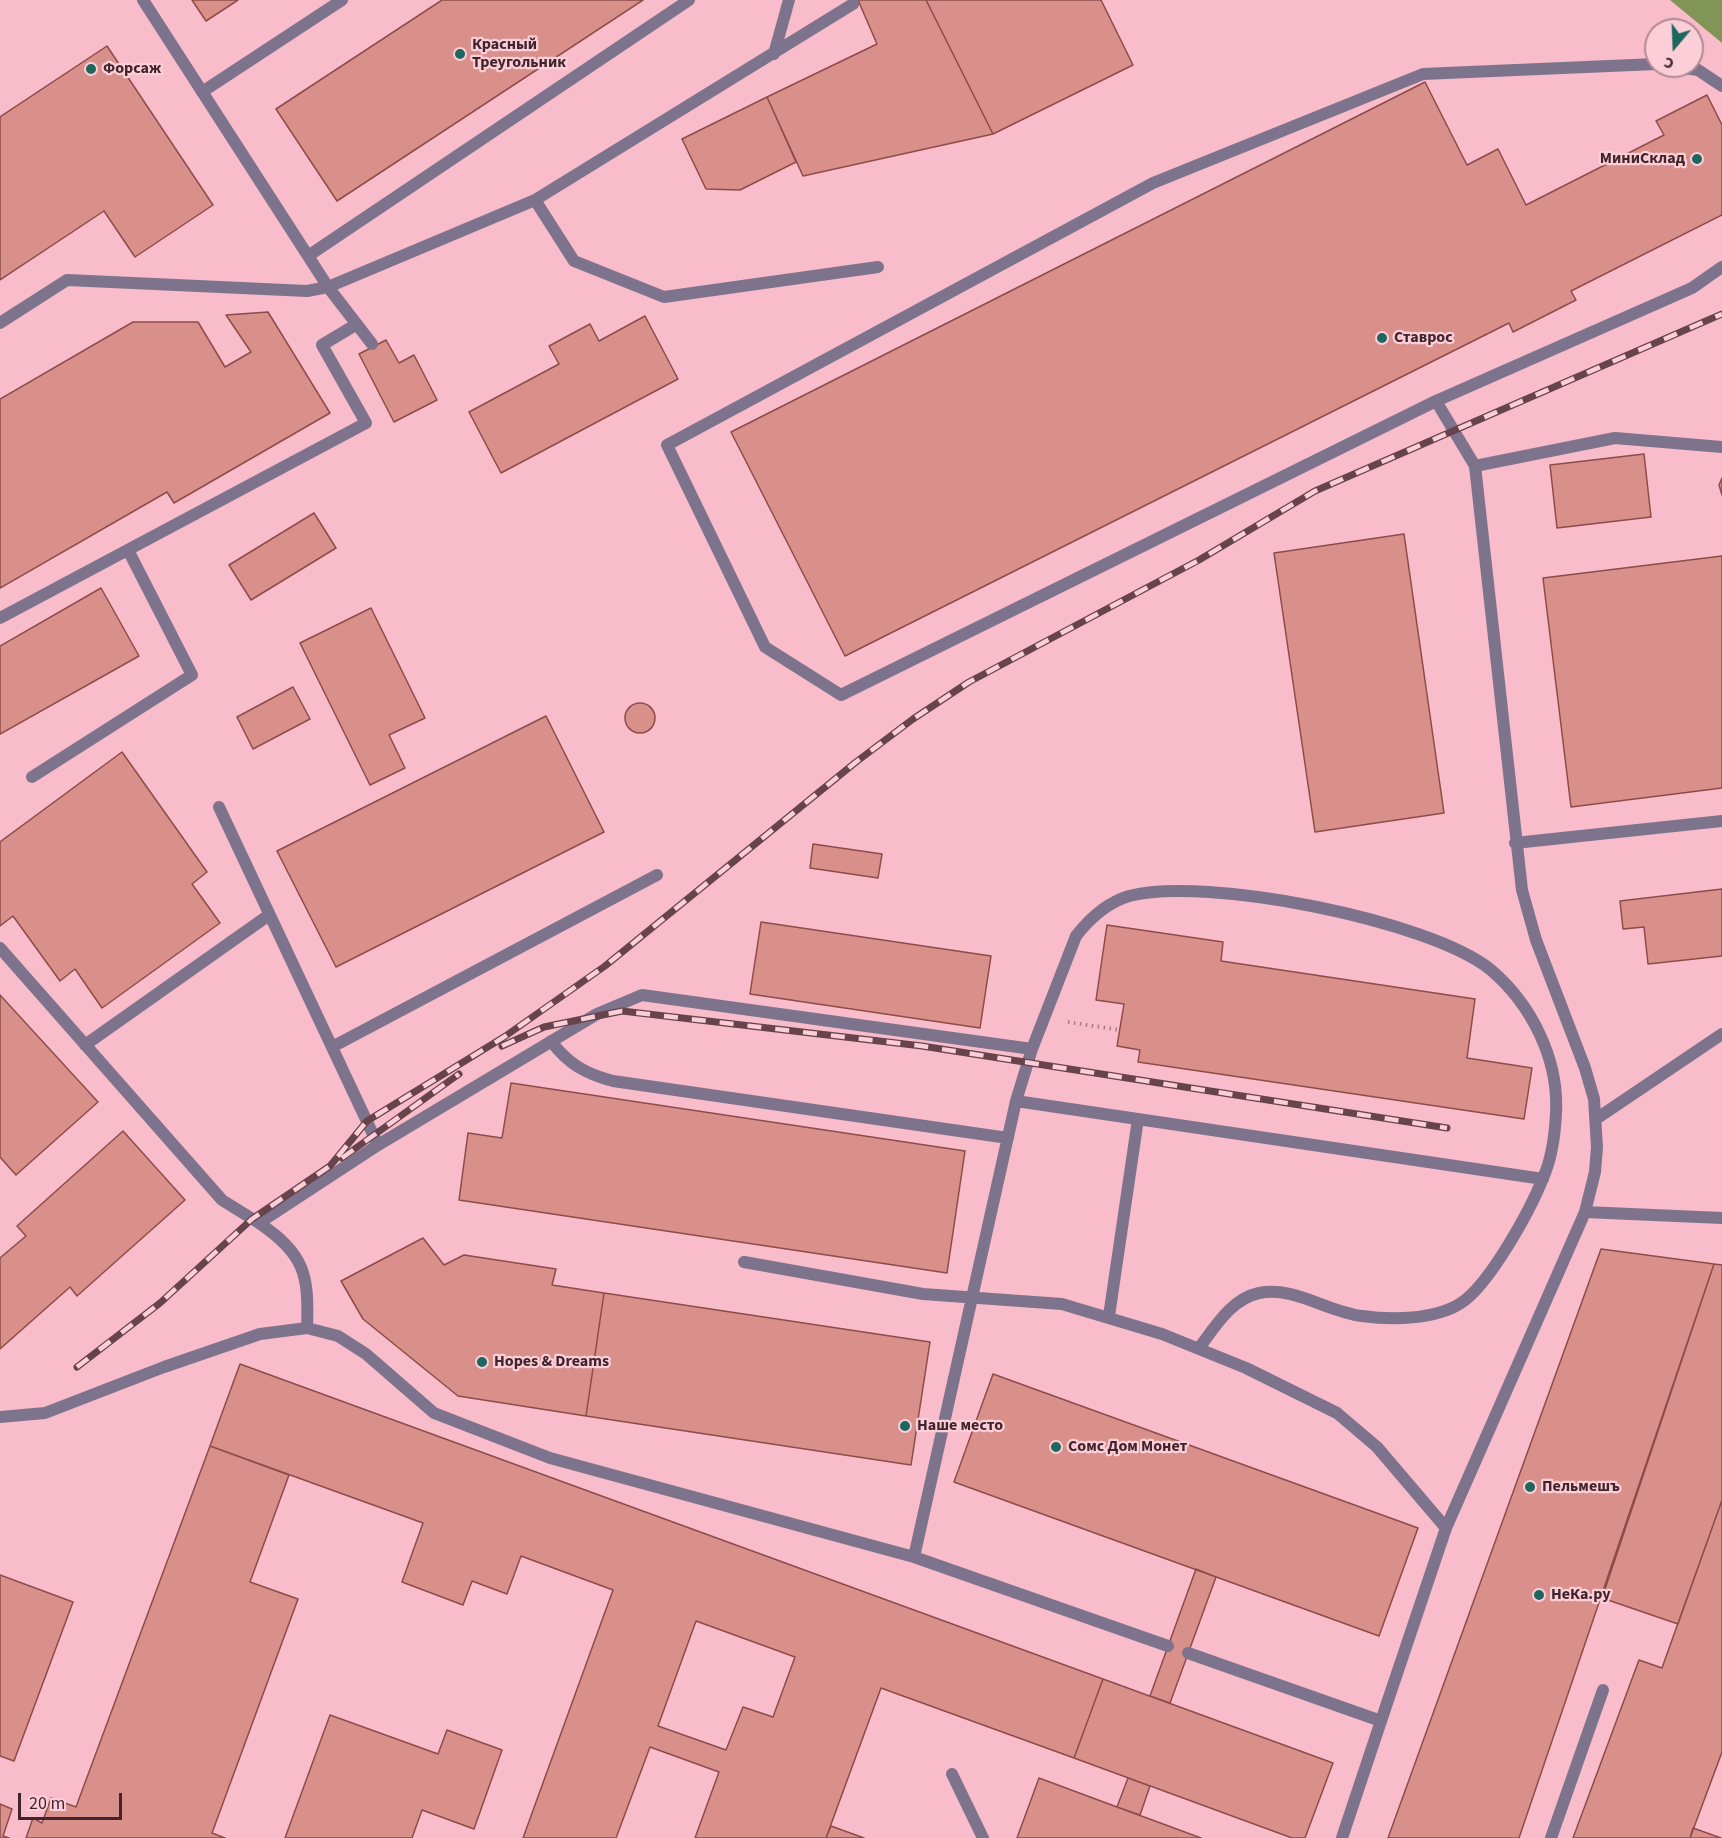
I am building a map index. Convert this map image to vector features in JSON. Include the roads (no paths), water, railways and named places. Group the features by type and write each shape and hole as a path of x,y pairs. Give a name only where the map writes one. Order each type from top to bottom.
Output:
{"lane":[{"path":"143,0 328,287 372,344"},
{"path":"202,92 342,0"},
{"path":"308,256 689,0"},
{"path":"774,54 789,0"},
{"path":"0,323 67,280 307,291 328,287 535,200 854,4"},
{"path":"1644,65 1424,74 1153,183 667,446 765,647 841,696 1436,401 1692,288 1722,267"},
{"path":"1704,74 1722,86"},
{"path":"535,200 574,261 663,297 878,267"},
{"path":"0,618 366,423 322,345 357,324"},
{"path":"1342,1838 1446,1528 1585,1212 1594,1172 1596,1119 1585,1068 1528,913 1515,843 1475,466 1436,401"},
{"path":"1475,466 1615,438 1722,447"},
{"path":"32,777 192,675 128,550"},
{"path":"219,807 378,1145"},
{"path":"1515,843 1722,821"},
{"path":"332,1047 657,875"},
{"path":"914,1557 1016,1101 1032,1049 1076,936 1102,909 1131,896 1218,894 1264,898 1308,905 1385,925 1461,952 1488,968 1512,990 1533,1019 1551,1064 1556,1109 1552,1148 1543,1179 1480,1288 1458,1305 1436,1313 1399,1318 1362,1316 1324,1307 1296,1296 1273,1292 1257,1294 1241,1301 1225,1313 1199,1348"},
{"path":"86,1045 269,915"},
{"path":"0,948 222,1200 259,1223 296,1254 308,1290 307,1328"},
{"path":"259,1223 378,1145 551,1041 597,1014 642,996 1032,1049"},
{"path":"1596,1119 1722,1034"},
{"path":"551,1041 565,1059 589,1075 614,1081 1008,1138"},
{"path":"1016,1101 1543,1179"},
{"path":"1109,1316 1138,1119"},
{"path":"1585,1212 1722,1218"},
{"path":"744,1262 923,1293 1062,1304 1109,1316 1199,1348 1304,1395 1337,1413 1377,1447 1446,1528"},
{"path":"0,1417 45,1413 164,1366 260,1334 307,1328 338,1336 366,1354 434,1413 550,1458 914,1557 1168,1646"},
{"path":"1188,1653 1381,1721"},
{"path":"1551,1838 1603,1690"},
{"path":"952,1774 983,1838"}],"railway":[{"path":"77,1367 160,1303 252,1219 330,1166 367,1121 504,1037 605,966 856,762 913,719 969,682 1199,560 1315,491 1722,314"},
{"path":"502,1046 544,1027 622,1011 922,1046 1447,1128"},
{"path":"342,1158 459,1074"}],"place":[{"name":"Красный Треугольник","path":"460,54"},
{"name":"Форсаж","path":"91,69"},
{"name":"МиниСклад","path":"1697,159"},
{"name":"Ставрос","path":"1382,338"},
{"name":"Hopes & Dreams","path":"482,1362"},
{"name":"Наше место","path":"905,1426"},
{"name":"Сомс Дом Монет","path":"1056,1447"},
{"name":"Пельмешъ","path":"1530,1487"},
{"name":"НеКа.ру","path":"1539,1595"}]}
